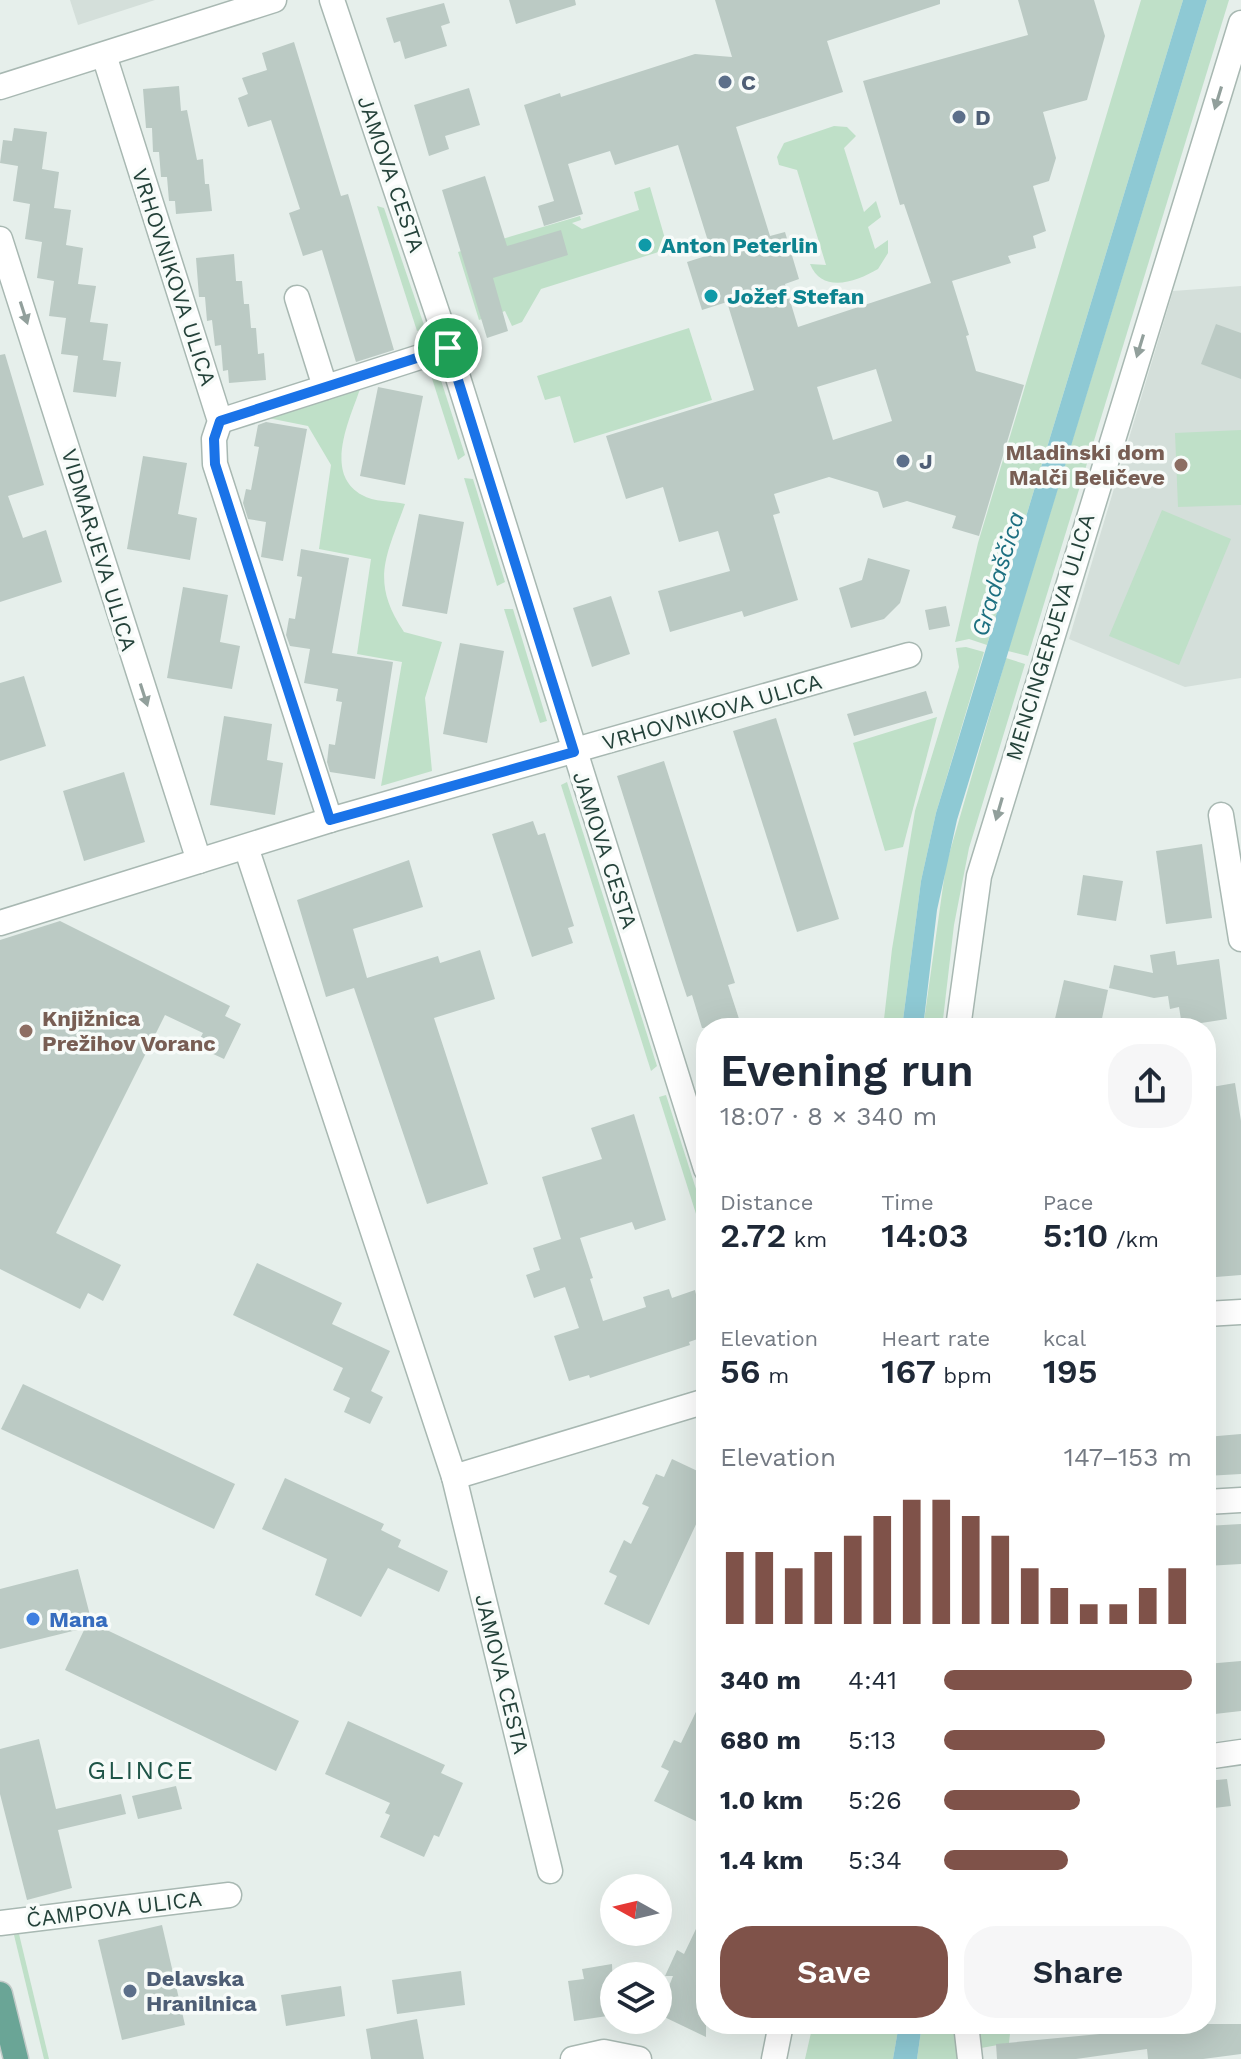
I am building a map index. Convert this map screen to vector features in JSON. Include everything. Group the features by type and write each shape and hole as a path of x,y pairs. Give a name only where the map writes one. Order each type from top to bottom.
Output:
{"main road":[{"path":"0,1994 4,2028 16,2059"}],"street":[{"path":"0,87 274,0"},
{"name":"JAMOVA CESTA","path":"332,0 448,348 696,1137"},
{"name":"MENCINGERJEVA ULICA","path":"959,1018 983,861 1241,23"},
{"name":"VRHOVNIKOVA ULICA","path":"104,55 220,421 214,439 215,464 330,820"},
{"name":"VIDMARJEVA ULICA","path":"0,239 109,589 199,861"},
{"path":"297,298 325,387"},
{"path":"220,421 448,348"},
{"name":"VRHOVNIKOVA ULICA","path":"0,923 330,820 909,655"},
{"path":"1221,815 1241,939"},
{"name":"JAMOVA CESTA","path":"246,847 454,1477 550,1871"},
{"path":"1216,1313 1241,1312"},
{"path":"454,1477 696,1404"},
{"path":"1216,1501 1241,1500"},
{"path":"1216,1756 1241,1752"},
{"name":"ČAMPOVA ULICA","path":"0,1923 229,1895"},
{"path":"774,2059 779,2034"},
{"path":"967,2034 970,2059"},
{"path":"573,2059 604,2052 639,2059"}],"shaded area":[{"path":"70,0 155,0 78,25"},
{"name":"Mladinski dom Malči Beličeve","path":"1241,286 1241,678 1185,687 1069,639 1173,291"}],"green space":[{"path":"1141,0 1183,0 987,645 969,639 955,642 978,543"},
{"path":"1207,0 1229,0 1028,656 1008,651"},
{"path":"834,126 847,127 856,136 844,148 864,212 876,201 881,217 868,227 875,249 888,240 888,253 878,269 840,283 823,279 810,264 826,265 797,170 779,165 777,157 784,143"},
{"path":"650,187 668,249 541,289 522,322 512,326 505,311 479,320 458,252 580,216 581,220 572,223 582,229 639,210 634,192"},
{"path":"377,206 384,208 425,328 417,331"},
{"path":"689,328 712,400 574,443 560,396 545,400 537,376"},
{"path":"429,369 438,371 465,455 458,460"},
{"path":"361,386 346,428 341,459 344,473 350,485 362,495 405,504 387,554 384,583 387,598 404,632 442,642 425,698 432,771 381,786 402,662 357,654 371,559 319,549 331,465 308,426 263,417"},
{"path":"1241,430 1241,505 1178,507 1175,433"},
{"path":"464,478 473,479 505,582 497,586"},
{"path":"1162,510 1231,539 1179,665 1109,636"},
{"path":"504,609 513,609 547,721 540,723"},
{"path":"966,647 984,652 936,813 921,881 903,1018 884,1018 915,811 959,667 956,648"},
{"path":"1006,658 1025,664 969,848 954,925 943,1018 924,1018 946,865"},
{"path":"937,717 903,847 885,851 853,743"},
{"path":"567,782 657,1066 651,1071 561,785"},
{"path":"666,1095 696,1189 696,1214 659,1097"},
{"path":"19,1934 49,2059 44,2059 14,1935"},
{"path":"811,2034 897,2034 893,2059 805,2059"},
{"path":"921,2034 955,2034 958,2059 917,2059"},
{"path":"979,2034 1010,2034 1009,2043 981,2048"}],"water":[{"path":"1183,0 1207,0 957,820 937,910 924,1018 903,1018 921,881 936,813"},
{"path":"897,2034 921,2034 917,2059 893,2059"}],"building":[{"path":"509,0 575,0 576,5 516,24"},
{"path":"715,0 940,0 940,4 827,41 843,92 736,127 770,236 785,232 799,279 785,284 798,327 931,283 904,204 900,205 863,81 1028,35 1018,0 1094,0 1105,36 1087,100 1043,112 1056,158 1049,181 1033,186 1046,231 1033,236 1036,248 1008,256 1011,263 952,281 969,335 966,336 976,371 1024,385 979,536 952,528 956,516 907,501 883,508 878,492 829,477 774,494 780,513 773,515 798,600 744,617 742,611 670,632 658,591 730,571 718,531 679,542 663,487 626,499 606,436 754,390 727,302 702,310 687,262 712,254 678,145 615,165 610,151 568,164 583,214 544,226 538,206 554,201 524,105 560,93 561,97 695,54 732,57","holes":["876,369 892,421 833,440 817,387"]},
{"path":"444,3 450,23 441,26 447,46 405,59 400,41 394,43 386,18"},
{"path":"294,42 341,196 348,194 394,350 356,362 322,250 303,256 289,213 300,209 271,120 248,127 238,98 248,94 242,78 267,70 262,53"},
{"path":"179,86 181,111 187,110 197,160 203,159 212,211 176,214 175,201 169,201 167,177 161,177 159,152 153,152 152,128 146,128 143,89"},
{"path":"469,88 480,125 445,136 449,149 429,156 414,105"},
{"path":"14,128 47,132 42,169 59,172 54,208 71,210 66,245 83,248 78,284 96,286 90,322 108,324 103,360 121,362 116,397 73,392 78,356 61,354 66,318 49,316 54,281 37,278 42,242 25,239 30,204 13,201 18,166 0,163 3,140 12,141"},
{"path":"485,176 507,246 561,230 568,255 493,278 508,331 487,338 442,190"},
{"path":"234,254 236,281 242,281 244,304 249,304 251,328 256,328 258,354 264,353 266,380 229,383 228,370 223,371 221,345 215,346 212,320 207,321 205,297 199,297 196,258"},
{"path":"1216,324 1241,333 1241,379 1201,364"},
{"path":"5,354 44,485 8,496 23,538 46,530 62,582 0,602 0,355"},
{"path":"378,387 423,396 405,485 360,476"},
{"path":"266,422 307,429 283,561 261,557 266,522 248,519 243,503 246,489 251,490 259,447 254,446 258,425"},
{"path":"143,456 187,463 178,514 197,518 190,560 127,549"},
{"path":"419,514 464,522 447,614 402,606"},
{"path":"301,549 349,558 332,653 393,662 375,779 330,772 327,762 329,744 335,745 342,702 336,701 338,689 304,683 310,649 290,646 286,635 289,618 295,619 302,577 297,576"},
{"path":"868,558 910,570 900,603 884,619 851,628 839,588 862,580"},
{"path":"183,587 228,595 220,642 240,646 232,689 167,678"},
{"path":"611,596 630,654 592,667 573,608"},
{"path":"946,606 950,626 929,630 925,610"},
{"path":"460,643 504,651 487,743 443,734"},
{"path":"24,676 46,746 0,761 0,683"},
{"path":"926,691 933,713 854,736 847,714"},
{"path":"224,716 272,724 267,760 283,763 275,815 210,805"},
{"path":"776,718 839,919 797,932 733,731"},
{"path":"664,761 735,983 728,985 739,1018 699,1018 692,995 687,997 617,776"},
{"path":"124,772 145,842 84,861 63,791"},
{"path":"533,821 538,835 545,833 574,926 568,928 573,943 532,957 492,834"},
{"path":"1202,844 1212,918 1166,924 1156,851"},
{"path":"409,860 423,907 353,929 367,978 438,956 440,963 480,950 495,999 434,1018 488,1184 427,1204 354,988 326,997 297,900"},
{"path":"1083,875 1123,881 1116,921 1077,915"},
{"path":"60,921 230,1006 225,1016 241,1024 224,1059 196,1046 203,1033 165,1015 56,1233 121,1265 103,1301 88,1293 80,1309 0,1269 0,940"},
{"path":"1175,951 1177,965 1219,959 1227,1019 1181,1018 1179,1007 1170,1009 1168,996 1154,998 1109,988 1114,965 1153,973 1150,955"},
{"path":"1064,980 1108,990 1102,1018 1055,1018"},
{"path":"1235,1083 1241,1121 1241,1275 1216,1277 1216,1086"},
{"path":"634,1114 666,1220 635,1230 632,1222 580,1238 603,1321 646,1307 643,1297 669,1289 672,1298 695,1290 696,1340 689,1342 690,1345 590,1378 589,1375 569,1381 554,1336 579,1328 565,1287 534,1298 526,1275 540,1270 533,1248 561,1239 542,1177 602,1159 591,1128"},
{"path":"257,1263 342,1303 332,1324 390,1351 371,1391 383,1397 370,1424 344,1412 350,1398 333,1390 343,1368 233,1315"},
{"path":"23,1384 235,1484 214,1529 1,1429"},
{"path":"1241,1434 1241,1474 1216,1475 1216,1436"},
{"path":"672,1459 696,1470 696,1524 649,1625 604,1604 617,1576 609,1572 624,1540 631,1544 649,1507 642,1504 656,1474 664,1477"},
{"path":"285,1478 384,1524 381,1530 401,1540 398,1547 448,1571 439,1592 388,1568 361,1617 315,1595 327,1559 262,1529"},
{"path":"1241,1524 1241,1564 1216,1565 1216,1525"},
{"path":"78,1569 92,1623 299,1721 276,1771 65,1670 85,1628 0,1649 0,1589"},
{"path":"1241,1661 1241,1711 1216,1714 1216,1663"},
{"path":"696,1712 696,1821 654,1801 669,1771 661,1767 674,1740 681,1743"},
{"path":"348,1721 445,1765 441,1773 463,1783 439,1837 434,1835 424,1857 380,1837 390,1815 385,1813 390,1803 325,1774"},
{"path":"39,1739 56,1809 121,1794 126,1814 58,1830 72,1888 27,1900 0,1794 0,1749"},
{"path":"1227,1779 1231,1806 1216,1808 1216,1780"},
{"path":"176,1786 182,1809 138,1819 132,1796"},
{"path":"162,1925 185,2025 122,2040 98,1940"},
{"path":"696,1929 696,2032 672,2021 671,1962 677,1950 684,1954"},
{"path":"600,1966 600,2017 574,2021 568,1981 584,1979 582,1969"},
{"path":"461,1971 465,2005 397,2014 392,1980"},
{"path":"341,1986 345,2016 286,2026 281,1995"},
{"path":"417,2019 424,2059 371,2059 366,2029"},
{"path":"1216,2024 1241,2024 1241,2054 1203,2059 1148,2059 1147,2049 1076,2059 997,2059 996,2044 1100,2034 1216,2034"}],"place":[{"name":"C","path":"725,82"},
{"name":"D","path":"959,117"},
{"name":"Anton Peterlin","path":"645,245"},
{"name":"Jožef Stefan","path":"711,296"},
{"name":"J","path":"903,461"},
{"name":"Mladinski dom Malči Beličeve","path":"1181,465"},
{"name":"Knjižnica Prežihov Voranc","path":"26,1031"},
{"name":"Mana","path":"33,1619"},
{"name":"Delavska Hranilnica","path":"130,1991"}],"district":[{"name":"GLINCE","path":"141,1770"}],"route":[{"path":"448,348 574,752 330,820 215,464 214,439 220,421 448,348"}],"water label":[{"name":"Gradaščica","path":"998,574"}]}
